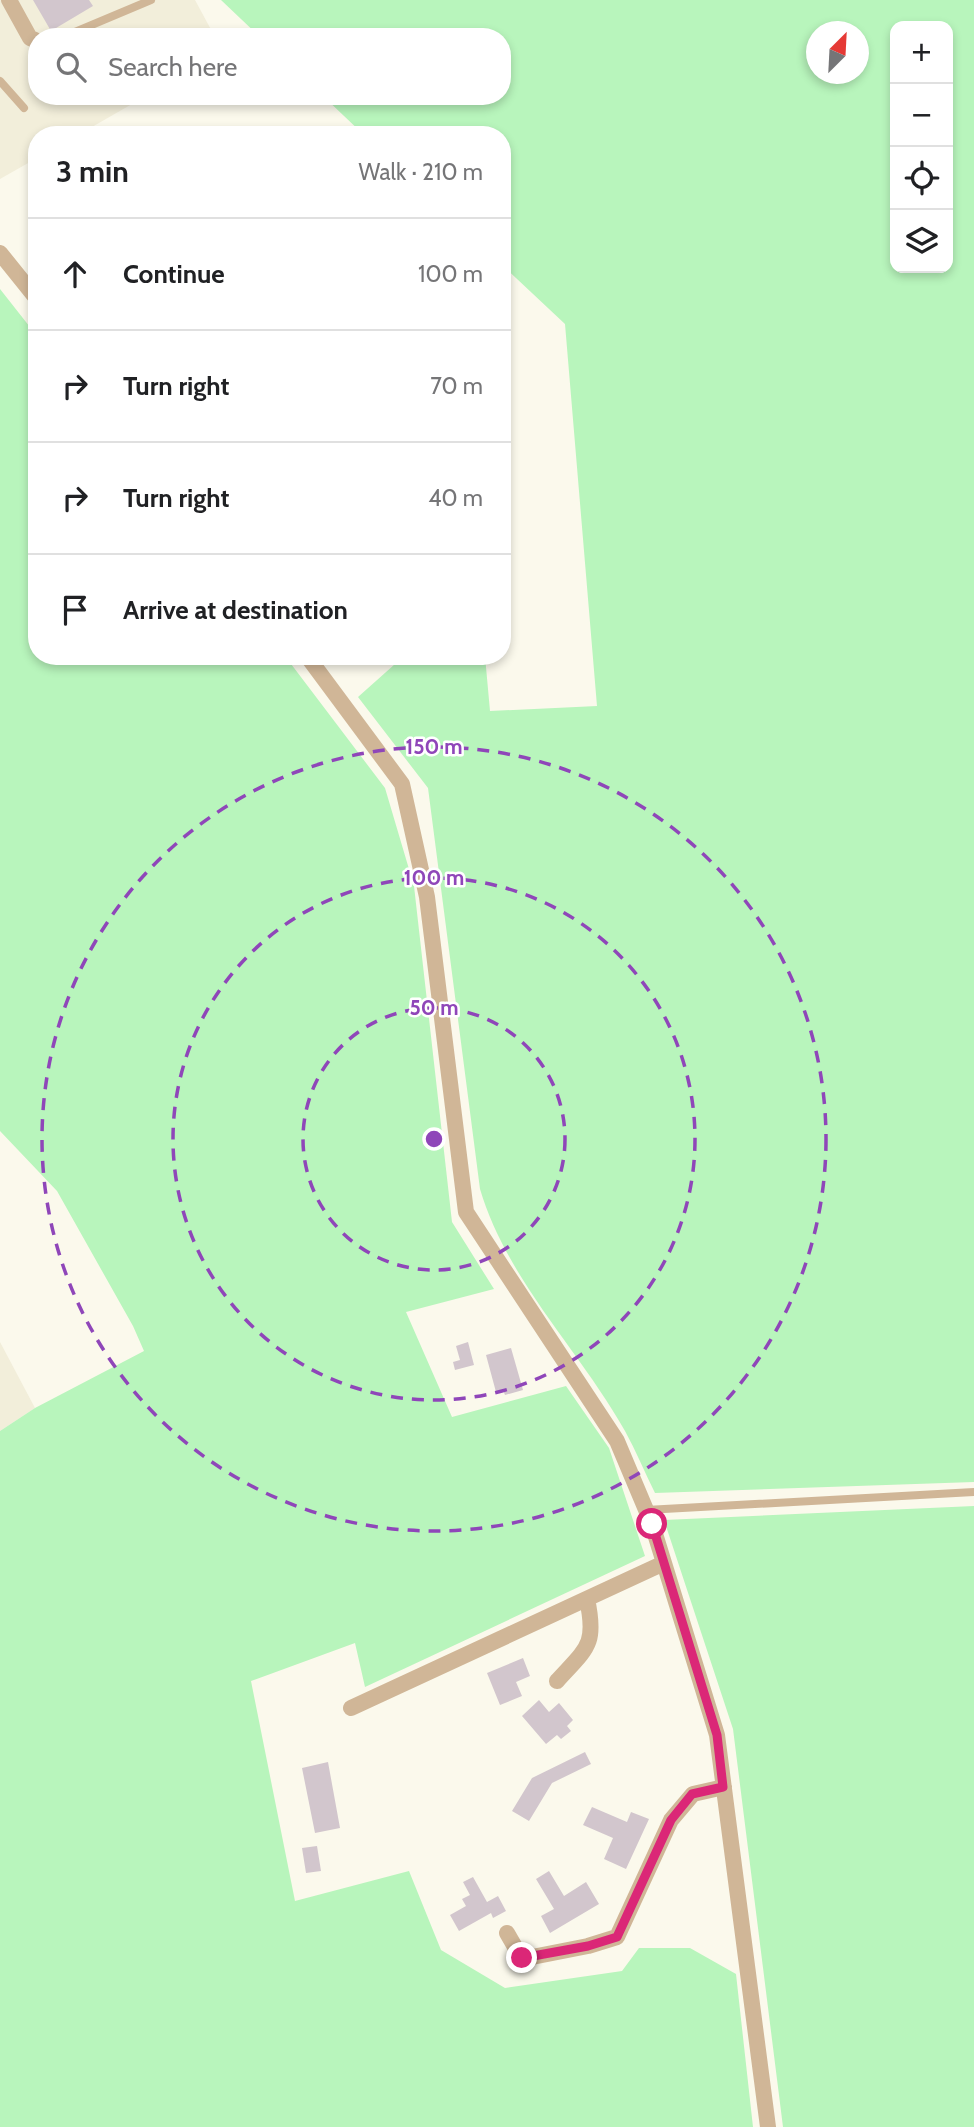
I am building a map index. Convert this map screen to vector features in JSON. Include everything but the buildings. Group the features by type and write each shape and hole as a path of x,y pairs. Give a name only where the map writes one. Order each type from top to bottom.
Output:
{"street":[{"path":"9,0 28,33"},
{"path":"0,253 28,288"},
{"path":"314,665 402,784 427,897 466,1212 618,1441 664,1563 717,1735 768,2127"},
{"path":"351,1708 664,1563"},
{"path":"557,1681 583,1651 593,1629 587,1599"},
{"path":"508,1933 522,1958 588,1946 617,1937 671,1820 692,1794 723,1787"}],"lane":[{"path":"84,28 151,0"},
{"path":"0,81 24,108"},
{"path":"646,1510 974,1492"}],"shaded area":[{"path":"0,0 195,0 210,28 28,28 28,105 130,105 94,126 28,126 28,163 0,179"},
{"path":"0,1342 35,1408 0,1431"}],"green space":[{"path":"221,0 974,0 974,1482 655,1493 607,1401 508,1255 492,1223 480,1189 428,788 358,697 394,665 486,665 490,711 597,706 565,324 511,273 511,126 355,126 332,105 511,105 511,28 251,28"},
{"path":"0,289 28,325 28,665 292,665 385,788 414,886 452,1222 494,1289 406,1312 452,1417 566,1386 609,1448 645,1556 365,1687 355,1643 251,1681 295,1901 409,1871 441,1950 505,1988 622,1971 639,1948 690,1948 736,1974 753,2127 0,2127 0,1431 35,1408 144,1351 133,1326 57,1191 0,1131"},
{"path":"974,1506 974,2127 783,2127 733,1729 664,1520"}],"route":[{"path":"522,1958 588,1946 617,1937 671,1820 692,1794 723,1787 717,1735 652,1524"}]}
